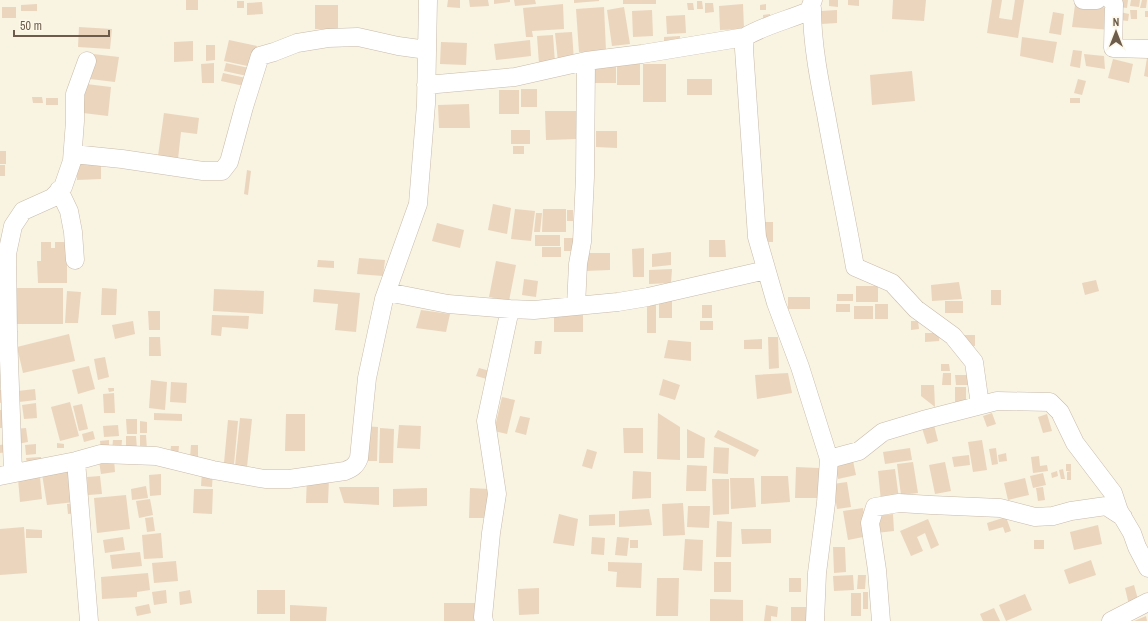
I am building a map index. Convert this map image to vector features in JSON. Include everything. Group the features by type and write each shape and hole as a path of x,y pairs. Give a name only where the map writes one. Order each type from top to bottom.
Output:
{"street":[{"path":"87,61 75,94 73,154 70,167 62,187 52,198 23,211 13,226 7,254 7,474 76,461 101,454 156,456 213,470 265,479 289,479 345,471 352,469 359,458 366,378 384,299 418,204 426,85 428,0"},
{"path":"1083,0 1097,0"},
{"path":"1111,0 1114,4 1113,48 1148,49"},
{"path":"426,85 515,77 586,61 642,54 745,37 770,25 809,11 812,4"},
{"path":"812,4 812,32 820,86 855,267 892,283 916,309 953,336 974,362 980,405"},
{"path":"73,154 122,159 204,171 222,171 229,162 260,56 297,43 328,38 358,37 427,50"},
{"path":"745,37 744,49 757,237 776,303 800,367 829,459 826,503 817,573 815,621"},
{"path":"576,306 578,264 582,242 585,177 586,61"},
{"path":"59,190 69,211 73,232 75,260"},
{"path":"387,292 448,304 534,310 618,302 648,297 766,270"},
{"path":"484,621 483,617 490,534 497,494 486,421 510,309"},
{"path":"829,459 859,451 883,432 980,405 997,401 1050,402 1060,412 1075,443 1113,493 1119,511 1148,568"},
{"path":"76,461 89,621"},
{"path":"881,621 877,570 870,523 875,507 899,503 1000,508 1035,517 1053,516 1071,511 1106,506 1123,517"},
{"path":"1112,621 1148,602"}],"building":[{"path":"186,0 198,0 198,10 186,10"},
{"path":"448,0 460,0 460,8 447,7"},
{"path":"469,0 488,0 489,6 470,7"},
{"path":"494,0 510,0 510,2 494,4"},
{"path":"514,0 535,0 536,4 515,6"},
{"path":"574,0 599,0 599,1 574,3"},
{"path":"623,0 656,0 656,4 623,4"},
{"path":"829,0 838,0 838,7 829,6"},
{"path":"848,0 859,0 859,6 848,5"},
{"path":"893,0 926,0 924,21 892,19"},
{"path":"992,0 1002,0 999,18 1012,20 1015,0 1024,0 1018,38 987,33"},
{"path":"1120,0 1128,0 1127,8 1119,7"},
{"path":"1131,0 1140,0 1139,7 1130,6"},
{"path":"1142,0 1147,0 1146,8 1140,8"},
{"path":"237,1 244,1 244,8 237,8"},
{"path":"697,1 702,1 703,9 697,9"},
{"path":"262,2 263,14 247,15 247,3"},
{"path":"687,3 693,3 694,10 688,10"},
{"path":"705,3 713,3 714,12 705,13"},
{"path":"37,4 37,11 21,11 21,5"},
{"path":"563,4 564,29 532,31 533,37 526,37 523,8"},
{"path":"743,4 744,29 720,30 719,6"},
{"path":"766,4 766,10 760,10 760,5"},
{"path":"315,5 338,5 338,29 315,29"},
{"path":"1075,5 1111,8 1111,30 1072,27"},
{"path":"2,7 16,7 16,18 2,18"},
{"path":"604,7 606,51 579,52 576,9"},
{"path":"624,7 630,44 612,46 607,10"},
{"path":"652,10 653,36 633,37 632,11"},
{"path":"837,10 837,23 821,24 821,11"},
{"path":"1130,10 1137,10 1137,19 1131,19"},
{"path":"1145,11 1148,11 1148,17 1145,17"},
{"path":"1053,12 1064,14 1061,35 1049,33"},
{"path":"1120,12 1129,14 1128,21 1119,20"},
{"path":"770,14 770,22 763,23 763,15"},
{"path":"685,15 686,33 667,34 666,16"},
{"path":"79,27 112,29 110,49 78,47"},
{"path":"572,32 574,61 558,62 555,33"},
{"path":"553,35 555,63 539,64 537,36"},
{"path":"680,36 680,45 664,46 664,37"},
{"path":"1022,37 1057,42 1053,63 1020,56"},
{"path":"229,40 257,46 252,67 224,61"},
{"path":"530,40 531,56 496,60 494,44"},
{"path":"193,41 193,61 174,62 174,42"},
{"path":"441,42 467,43 466,65 440,64"},
{"path":"206,45 215,45 215,60 206,61"},
{"path":"1073,50 1082,51 1080,68 1070,66"},
{"path":"93,54 119,57 115,82 90,79"},
{"path":"1084,54 1104,56 1105,69 1086,66"},
{"path":"1148,58 1148,77 1144,76"},
{"path":"1113,59 1133,64 1129,83 1108,78"},
{"path":"617,61 640,61 640,85 617,85"},
{"path":"214,63 214,83 202,83 201,64"},
{"path":"226,63 249,68 247,76 224,71"},
{"path":"590,63 616,63 616,83 590,83"},
{"path":"643,64 666,64 666,102 643,102"},
{"path":"912,71 915,101 872,105 870,75"},
{"path":"223,73 246,78 244,86 221,81"},
{"path":"687,79 712,79 712,95 687,95"},
{"path":"1078,79 1086,81 1082,95 1074,93"},
{"path":"86,84 111,87 108,116 83,113"},
{"path":"521,89 537,89 537,107 521,107"},
{"path":"499,90 519,90 519,114 499,114"},
{"path":"32,97 42,97 43,103 33,103"},
{"path":"46,98 58,98 58,105 46,105"},
{"path":"1070,98 1080,98 1080,103 1070,103"},
{"path":"469,104 470,128 439,128 438,105"},
{"path":"545,111 576,111 577,139 546,140"},
{"path":"164,113 199,118 197,134 181,132 178,159 158,156"},
{"path":"511,130 530,130 530,144 511,144"},
{"path":"596,131 617,131 617,148 596,147"},
{"path":"513,146 524,146 524,154 513,154"},
{"path":"0,151 6,151 6,164 0,164"},
{"path":"77,160 101,160 101,179 77,180"},
{"path":"0,165 5,165 5,176 0,176"},
{"path":"247,170 251,171 248,195 244,194"},
{"path":"493,204 511,208 507,234 488,230"},
{"path":"515,209 535,211 531,241 511,239"},
{"path":"543,209 566,209 566,232 542,232"},
{"path":"567,210 573,210 573,221 567,221"},
{"path":"536,213 542,213 540,232 534,232"},
{"path":"762,222 773,222 773,242 762,242"},
{"path":"437,223 464,230 460,248 432,241"},
{"path":"535,235 560,235 560,246 535,246"},
{"path":"564,238 574,238 574,251 564,251"},
{"path":"709,240 725,240 726,257 709,257"},
{"path":"41,242 51,242 51,248 55,248 55,242 69,242 70,265 67,265 67,283 38,283 37,261 41,261"},
{"path":"542,247 561,247 561,257 542,257"},
{"path":"644,248 644,277 633,277 632,249"},
{"path":"671,252 671,265 652,267 652,254"},
{"path":"585,253 610,253 610,270 585,271"},
{"path":"359,258 385,260 383,276 357,274"},
{"path":"318,260 334,261 334,268 317,267"},
{"path":"496,261 516,265 509,301 489,297"},
{"path":"672,269 671,283 649,284 649,270"},
{"path":"524,279 538,281 536,297 522,295"},
{"path":"1096,280 1099,291 1085,295 1082,283"},
{"path":"959,282 962,299 932,301 931,285"},
{"path":"856,286 878,286 878,302 856,302"},
{"path":"12,288 63,288 63,324 12,324"},
{"path":"102,288 117,289 116,315 101,315"},
{"path":"214,289 264,291 263,314 213,311"},
{"path":"314,289 360,293 356,332 335,330 338,304 313,302"},
{"path":"991,290 1001,290 1001,305 991,305"},
{"path":"67,291 81,292 78,323 65,323"},
{"path":"837,294 853,294 853,301 837,301"},
{"path":"659,297 672,297 672,318 659,318"},
{"path":"788,297 810,297 810,309 788,309"},
{"path":"647,299 656,299 656,333 647,333"},
{"path":"945,301 963,301 963,313 945,313"},
{"path":"836,304 850,304 850,312 836,312"},
{"path":"875,304 888,304 888,319 875,319"},
{"path":"702,305 712,305 712,318 702,318"},
{"path":"854,306 873,306 873,319 854,319"},
{"path":"421,310 450,314 446,332 416,328"},
{"path":"148,311 160,311 160,330 149,330"},
{"path":"554,311 583,312 583,332 554,332"},
{"path":"212,315 249,316 248,329 222,327 221,336 211,335"},
{"path":"133,321 135,334 115,339 112,325"},
{"path":"700,321 713,321 713,330 700,330"},
{"path":"911,321 918,321 919,329 911,330"},
{"path":"925,333 940,333 939,341 925,342"},
{"path":"69,334 75,361 23,373 17,347"},
{"path":"964,335 975,335 975,346 964,346"},
{"path":"149,337 160,337 161,356 149,356"},
{"path":"768,337 778,337 779,368 769,369"},
{"path":"762,339 762,349 744,349 744,340"},
{"path":"668,340 691,342 691,361 664,358"},
{"path":"535,341 542,341 541,354 534,354"},
{"path":"105,357 109,377 98,380 94,359"},
{"path":"941,364 949,364 950,371 941,371"},
{"path":"89,366 95,389 78,394 72,370"},
{"path":"479,368 490,371 487,379 476,376"},
{"path":"788,373 792,393 757,399 755,375"},
{"path":"943,373 951,373 951,385 942,385"},
{"path":"955,375 968,375 969,385 956,385"},
{"path":"663,379 680,385 675,400 659,395"},
{"path":"151,380 167,382 165,410 149,408"},
{"path":"171,382 187,383 186,403 170,402"},
{"path":"921,385 934,385 935,407 921,396"},
{"path":"955,387 966,387 966,401 955,402"},
{"path":"108,388 114,388 114,391 109,392"},
{"path":"35,389 36,400 19,402 18,391"},
{"path":"0,390 3,390 5,402 0,403"},
{"path":"114,393 115,413 104,413 103,394"},
{"path":"502,397 515,400 507,434 494,431"},
{"path":"70,402 79,436 60,441 51,407"},
{"path":"36,403 37,418 24,419 22,405"},
{"path":"82,404 88,429 79,431 73,406"},
{"path":"0,410 2,410 3,428 0,428"},
{"path":"154,413 182,414 182,421 154,420"},
{"path":"658,413 680,427 680,460 657,459"},
{"path":"992,413 996,424 987,427 983,416"},
{"path":"286,414 305,414 305,451 285,451"},
{"path":"1047,414 1052,431 1043,433 1038,417"},
{"path":"520,416 530,418 526,435 515,432"},
{"path":"240,418 252,419 247,467 235,466"},
{"path":"126,419 137,419 137,434 127,434"},
{"path":"228,420 238,421 234,464 224,463"},
{"path":"140,421 147,422 147,433 140,433"},
{"path":"118,425 119,436 104,437 103,426"},
{"path":"399,425 421,426 420,449 397,448"},
{"path":"934,425 938,441 927,444 922,428"},
{"path":"362,426 378,427 377,461 361,461"},
{"path":"26,428 28,442 17,444 15,429"},
{"path":"380,428 394,429 393,463 379,463"},
{"path":"623,428 643,428 643,453 624,453"},
{"path":"687,429 705,438 704,458 687,458"},
{"path":"718,430 759,450 755,457 714,437"},
{"path":"93,431 95,439 84,442 82,434"},
{"path":"140,435 146,435 147,450 140,450"},
{"path":"126,436 136,436 137,449 126,450"},
{"path":"109,440 109,449 101,450 100,441"},
{"path":"113,440 122,440 121,451 112,451"},
{"path":"982,440 987,470 973,472 968,442"},
{"path":"57,443 64,444 64,448 57,448"},
{"path":"6,444 7,452 0,453 0,445"},
{"path":"36,444 36,454 26,455 25,445"},
{"path":"191,445 198,445 198,458 190,458"},
{"path":"171,446 179,446 178,456 170,455"},
{"path":"714,447 729,448 728,474 713,473"},
{"path":"910,448 912,460 885,464 883,452"},
{"path":"996,448 998,464 992,465 989,449"},
{"path":"587,449 597,452 592,469 582,466"},
{"path":"1006,453 1007,461 999,462 998,455"},
{"path":"969,455 970,465 954,467 952,457"},
{"path":"1039,456 1040,466 1047,465 1048,471 1033,473 1031,457"},
{"path":"41,457 41,463 27,464 26,458"},
{"path":"114,459 115,472 101,474 99,461"},
{"path":"853,461 856,475 838,479 835,465"},
{"path":"913,462 918,493 901,495 897,464"},
{"path":"945,462 951,491 935,494 929,465"},
{"path":"1066,464 1071,464 1071,471 1066,471"},
{"path":"687,465 707,466 706,491 686,491"},
{"path":"796,467 819,468 819,498 795,498"},
{"path":"895,469 899,499 881,501 878,471"},
{"path":"1063,469 1065,479 1061,479 1059,470"},
{"path":"71,470 75,502 47,505 42,474"},
{"path":"202,471 213,471 212,487 201,486"},
{"path":"633,471 651,472 651,498 632,499"},
{"path":"1057,471 1058,476 1052,478 1051,473"},
{"path":"1071,471 1071,480 1067,480 1067,472"},
{"path":"1043,473 1046,485 1033,488 1030,476"},
{"path":"161,474 161,495 150,496 149,475"},
{"path":"100,476 102,494 88,495 87,477"},
{"path":"761,476 788,476 790,502 761,504"},
{"path":"40,477 42,499 20,502 18,479"},
{"path":"307,477 329,478 328,503 306,503"},
{"path":"730,478 754,478 756,507 731,509"},
{"path":"1025,478 1029,495 1008,500 1004,483"},
{"path":"712,479 729,479 729,514 713,515"},
{"path":"847,482 851,507 837,509 833,484"},
{"path":"146,486 148,498 132,500 131,489"},
{"path":"339,487 379,487 379,505 344,503"},
{"path":"1043,487 1045,500 1038,501 1036,488"},
{"path":"427,488 427,506 393,507 393,489"},
{"path":"470,488 490,489 489,518 469,518"},
{"path":"194,489 213,489 212,514 193,513"},
{"path":"126,495 130,529 97,533 94,498"},
{"path":"150,499 153,515 139,518 136,501"},
{"path":"76,503 78,513 68,514 67,504"},
{"path":"683,503 685,535 663,536 662,504"},
{"path":"688,506 710,506 709,528 687,527"},
{"path":"863,508 868,536 848,540 843,511"},
{"path":"649,509 652,525 619,527 619,511"},
{"path":"559,514 578,519 574,546 553,543"},
{"path":"615,514 615,525 589,526 589,515"},
{"path":"893,514 894,531 876,533 875,516"},
{"path":"153,517 155,531 147,532 145,518"},
{"path":"1006,517 1011,531 1005,533 1003,527 989,531 987,523"},
{"path":"928,519 939,545 931,549 925,533 917,537 923,551 911,556 900,531"},
{"path":"717,521 732,522 731,557 716,557"},
{"path":"1098,525 1102,544 1074,550 1070,532"},
{"path":"24,527 27,573 0,575 0,529"},
{"path":"26,529 42,530 42,538 26,538"},
{"path":"741,529 771,529 771,543 742,544"},
{"path":"161,533 163,558 144,559 142,535"},
{"path":"123,537 125,550 105,553 103,540"},
{"path":"592,537 605,538 604,555 591,554"},
{"path":"617,537 629,538 627,556 615,555"},
{"path":"685,539 703,540 702,571 683,570"},
{"path":"630,540 638,540 638,548 630,548"},
{"path":"1034,540 1044,540 1044,549 1034,549"},
{"path":"833,547 845,547 846,572 834,573"},
{"path":"140,552 142,566 112,569 110,555"},
{"path":"1091,560 1096,575 1069,584 1064,570"},
{"path":"176,561 178,581 154,583 152,563"},
{"path":"608,562 642,563 641,588 616,587 617,572 608,571"},
{"path":"714,562 731,562 731,592 714,592"},
{"path":"148,573 150,590 137,592 137,597 102,599 101,577"},
{"path":"853,575 854,590 834,591 833,576"},
{"path":"858,575 866,575 865,589 857,589"},
{"path":"657,578 679,578 678,616 656,616"},
{"path":"789,578 801,578 801,592 789,592"},
{"path":"1134,585 1139,603 1129,605 1125,588"},
{"path":"539,588 539,614 519,615 518,589"},
{"path":"166,590 167,603 154,605 152,592"},
{"path":"190,590 192,603 180,605 179,592"},
{"path":"257,590 285,590 285,614 257,614"},
{"path":"863,592 868,592 868,609 863,609"},
{"path":"851,593 861,593 861,616 851,616"},
{"path":"1025,594 1032,610 1006,621 999,605"},
{"path":"710,599 743,600 743,621 710,621"},
{"path":"444,603 478,603 478,621 444,621"},
{"path":"149,604 151,613 137,616 135,607"},
{"path":"290,605 327,607 326,621 290,621"},
{"path":"766,605 778,607 777,617 771,616 771,621 764,621"},
{"path":"791,607 807,607 807,621 791,621"},
{"path":"994,608 1000,621 983,621 980,614"},
{"path":"1146,616 1147,621 1134,621"}]}
